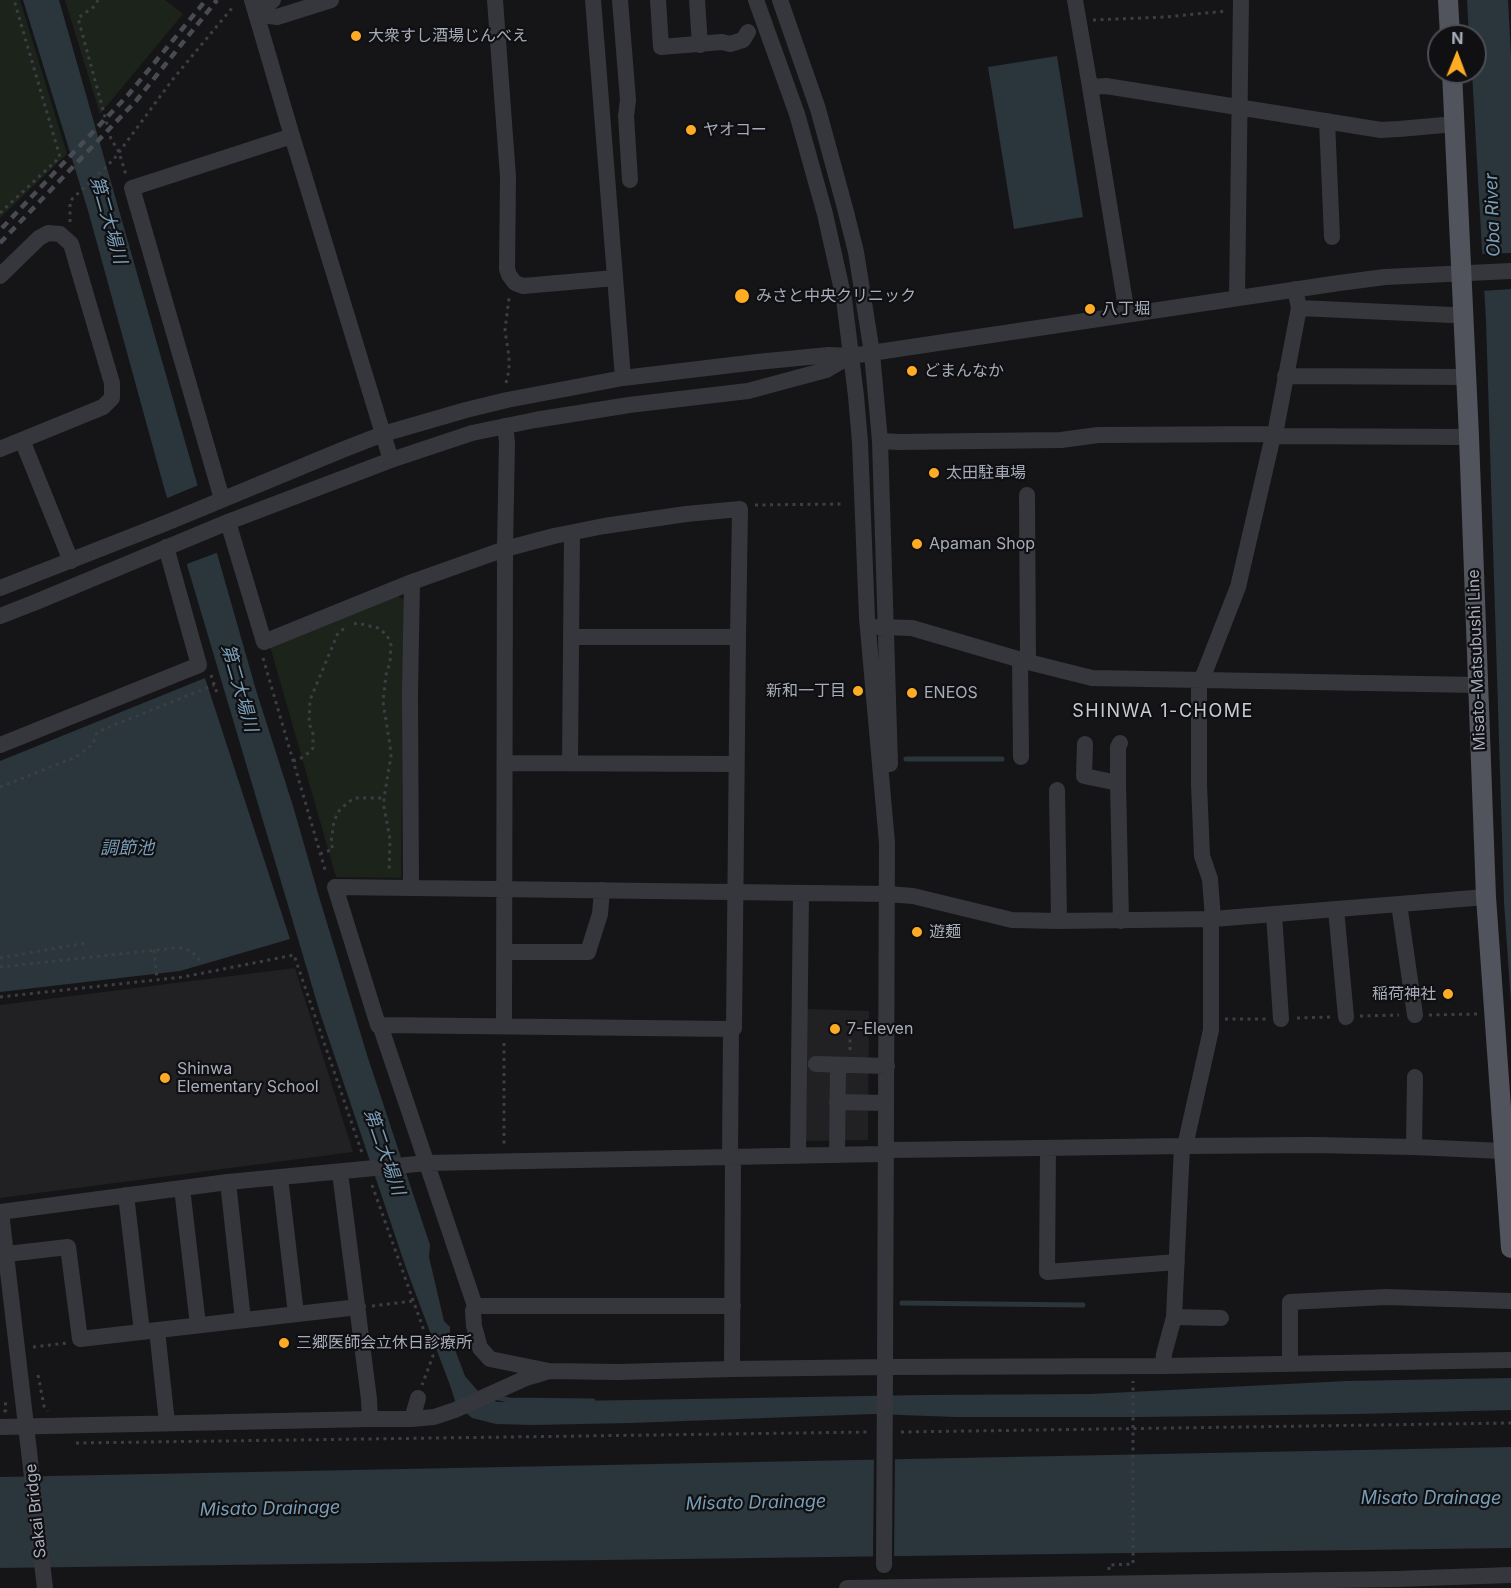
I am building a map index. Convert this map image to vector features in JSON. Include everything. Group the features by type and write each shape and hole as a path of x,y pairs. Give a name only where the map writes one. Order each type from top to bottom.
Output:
{"main road":[{"path":"1448,0 1449,24"},
{"name":"Misato-Matsubushi Line","path":"1453,84 1468,274 1465,377 1486,897 1511,1248"}],"street":[{"path":"254,7 273,0"},
{"path":"254,7 277,17 331,0"},
{"path":"495,0 508,177 507,269 509,275 515,283 523,286 615,278"},
{"path":"593,0 623,378"},
{"path":"620,0 628,100 626,116 630,180"},
{"path":"658,0 661,47 722,42 723,38 766,25"},
{"path":"697,0 700,45"},
{"path":"756,0 797,114 825,214 844,299 860,442 868,627 887,843 883,1588"},
{"path":"780,0 818,109 836,175 856,252 872,353 880,441 887,627 891,795 887,843"},
{"path":"1075,0 1127,314"},
{"path":"1236,5 1240,107 1238,298"},
{"path":"254,7 391,460"},
{"path":"1090,87 1107,86 1381,130 1455,124"},
{"path":"1327,121 1332,237"},
{"path":"218,501 132,188 292,136"},
{"path":"0,276 39,238 48,233 60,234 71,244 112,383 112,398 103,407 0,449"},
{"path":"0,588 383,434 507,400 623,378 786,360 851,356 1385,278 1511,272"},
{"path":"1163,1366 1174,1317 1184,1146 1211,1030 1212,919 1210,879 1202,856 1199,784 1200,679 1238,587 1274,435 1299,308 1295,290"},
{"path":"1299,308 1452,315"},
{"path":"0,615 391,460 472,434 505,426 629,405 748,391 826,370 851,356"},
{"path":"1285,376 1465,377"},
{"path":"504,1026 507,442 505,426"},
{"path":"880,441 1061,440 1098,435 1469,437"},
{"path":"22,441 71,561"},
{"path":"1021,757 1027,495"},
{"path":"225,524 264,642 412,582 505,549 604,526 740,509 734,1028 731,1029 732,1369"},
{"path":"570,764 572,533"},
{"path":"0,746 199,665 170,546"},
{"path":"411,887 412,582"},
{"path":"868,627 912,628 1092,678 1477,685"},
{"path":"571,637 738,637"},
{"path":"1120,743 1118,783 1121,921"},
{"path":"1085,744 1084,776 1118,783"},
{"path":"505,763 736,764"},
{"path":"1057,790 1059,921"},
{"path":"1486,897 1212,919 1059,921 1012,920 913,896 888,894 335,887 422,1164 475,1306 473,1311 480,1348 490,1359 549,1371 618,1372 732,1369 885,1371 1511,1360"},
{"path":"504,952 588,952 600,914 602,890"},
{"path":"798,1156 801,893"},
{"path":"1399,904 1414,1015"},
{"path":"1336,909 1346,1017"},
{"path":"1274,914 1281,1019"},
{"path":"380,1025 731,1029"},
{"path":"816,1064 886,1066"},
{"path":"837,1155 838,1065"},
{"path":"1414,1147 1415,1077"},
{"path":"837,1102 886,1103"},
{"path":"1,1212 228,1182 422,1164 880,1154 892,1150 1312,1144 1503,1151"},
{"path":"1048,1148 1047,1272 1177,1262"},
{"path":"340,1173 370,1419"},
{"path":"280,1178 296,1314"},
{"path":"228,1182 243,1320"},
{"path":"182,1188 198,1325"},
{"path":"126,1195 167,1423"},
{"name":"Sakai Bridge","path":"1,1212 44,1584"},
{"path":"7,1254 68,1246 80,1339 358,1307"},
{"path":"1290,1363 1290,1302 1385,1298 1511,1301"},
{"path":"475,1306 733,1306"},
{"path":"1174,1317 1221,1318"},
{"path":"0,1427 28,1434 167,1423 434,1417 526,1378 549,1371"},
{"path":"412,1419 418,1398"},
{"path":"847,1588 1118,1586 1511,1575"}],"path":[{"path":"0,213 60,157 14,0"},
{"path":"98,0 95,6 78,18 111,139 119,152 132,188"},
{"path":"1078,20 1165,17 1236,5"},
{"path":"70,201 114,159 173,79 232,8"},
{"path":"506,383 509,357 505,330 509,290"},
{"path":"740,509 748,505 841,504"},
{"path":"293,761 304,757 313,748 313,734 309,723 310,700 338,633 357,623 378,628 387,635 391,645 383,692 391,756 384,798 390,839 388,873 411,887"},
{"path":"264,642 261,650 293,761 328,880 335,887"},
{"path":"0,787 76,756 93,744 97,732 214,685"},
{"path":"320,854 333,849 331,843 334,821 339,811 348,802 356,798 384,798"},
{"path":"0,958 86,944"},
{"path":"0,967 182,948 191,951 200,961"},
{"path":"154,950 158,979"},
{"path":"0,997 183,976 294,956 433,1356 418,1398"},
{"path":"504,1026 504,1150"},
{"path":"358,1307 414,1300"},
{"path":"34,1357 33,1347 69,1343 80,1339"},
{"path":"37,1370 44,1406 48,1412"},
{"path":"1109,1565 1133,1564 1132,1376"},
{"path":"75,1443 1511,1423"}],"shaded area":[{"path":"0,0 20,0 67,154 0,218"},
{"path":"65,0 165,0 183,14 100,114"},
{"path":"397,595 404,600 401,878 336,877 270,646"},
{"name":"Shinwa Elementary School","path":"295,968 353,1152 0,1198 0,1005"},
{"path":"806,1009 869,1011 868,1140 804,1141"}],"water":[{"name":"第二大場川","path":"23,0 59,0 256,690 368,1058 430,1245 429,1257 444,1321 450,1327 450,1334 465,1376 483,1397 498,1402 514,1402 1091,1394 1346,1381 1511,1378 1511,1410 1142,1417 956,1417 873,1414 534,1425 496,1424 472,1418 456,1404 406,1268 320,1013 163,484 89,214"},
{"name":"Oba River","path":"1467,0 1508,0 1511,55 1511,1004 1504,902 1486,321 1473,84 1487,84 1487,24 1468,24"},
{"path":"1057,56 1083,217 1014,229 988,67"},
{"name":"調節池","path":"205,678 290,939 180,971 0,992 0,761"},
{"name":"Misato Drainage","path":"1511,1447 1511,1548 0,1568 0,1477"}],"pier":[{"path":"1511,253 1511,289 1481,291 1479,254"},
{"path":"201,484 219,552 184,565 165,499"},
{"path":"874,1456 895,1456 894,1560 873,1560"}],"waterway":[{"path":"906,759 1002,759"},
{"path":"902,1303 1083,1305"},
{"path":"494,1397 509,1400 593,1401"}],"railway":[{"path":"2,228 128,95 206,0"},
{"path":"0,243 136,101 217,0"}],"place":[{"name":"大衆すし酒場じんべえ","path":"356,36"},
{"name":"ヤオコー","path":"691,130"},
{"name":"みさと中央クリニック","path":"742,296"},
{"name":"八丁堀","path":"1090,309"},
{"name":"どまんなか","path":"912,371"},
{"name":"太田駐車場","path":"934,473"},
{"name":"Apaman Shop","path":"917,544"},
{"name":"新和一丁目","path":"858,691"},
{"name":"ENEOS","path":"912,693"},
{"name":"遊麺","path":"917,932"},
{"name":"稲荷神社","path":"1448,994"},
{"name":"7-Eleven","path":"835,1029"},
{"name":"Shinwa Elementary School","path":"165,1078"},
{"name":"三郷医師会立休日診療所","path":"284,1343"}],"district":[{"name":"SHINWA 1-CHOME","path":"1163,712"}]}
